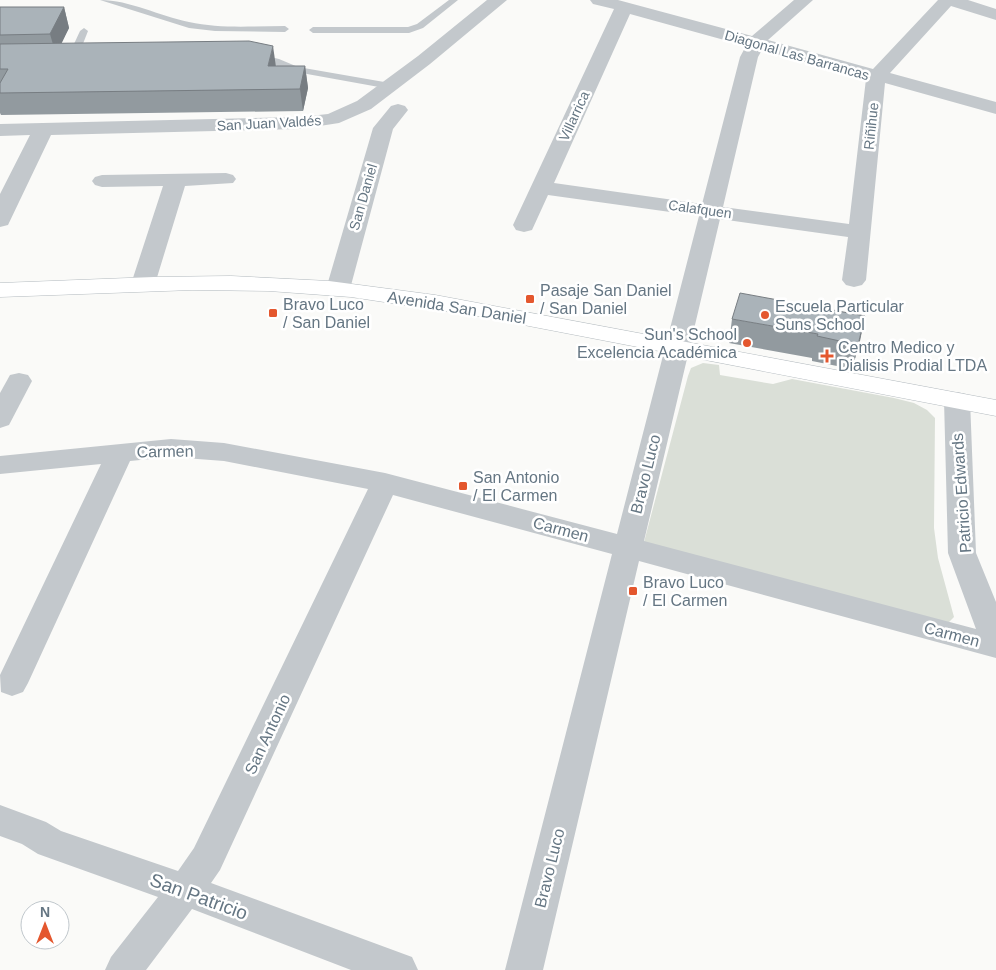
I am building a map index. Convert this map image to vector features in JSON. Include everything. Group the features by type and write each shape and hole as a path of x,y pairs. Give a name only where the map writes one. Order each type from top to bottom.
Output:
{"street":[{"name":"San Juan Valdés","path":"0,130 322,122 355,111 390,86 498,0"},
{"name":"Diagonal Las Barrancas","path":"599,0 876,77 996,108"},
{"name":"Villarrica","path":"524,225 632,10 656,0"},
{"name":"Bravo Luco","path":"524,970 748,57 756,43 804,0"},
{"path":"876,77 947,0"},
{"path":"952,0 996,15"},
{"name":"Riñihue","path":"854,280 876,77"},
{"name":"San Daniel","path":"338,289 383,128 398,110"},
{"path":"0,220 6,192 43,130"},
{"path":"102,181 226,179"},
{"path":"143,284 176,180"},
{"name":"Calafquen","path":"541,188 860,232"},
{"name":"Avenida San Daniel","path":"0,290 143,284 247,283 338,289 468,307 996,408"},
{"path":"0,419 19,381"},
{"name":"Patricio Edwards","path":"957,400 962,553 996,640"},
{"name":"Carmen","path":"0,464 171,448 224,452 385,483 996,646"},
{"name":"Carmen","path":"12,683 120,453"},
{"name":"San Antonio","path":"124,970 208,859 385,483"},
{"name":"San Patricio","path":"0,820 34,833 50,843 186,890 399,970"}],"lane":[{"path":"104,0 181,23 205,27 285,30"},
{"path":"313,30 409,30 420,26 454,0"},
{"path":"72,60 84,31"},
{"path":"248,57 276,61 296,69 390,86"}],"shaded area":[{"path":"703,363 719,365 720,375 773,384 792,379 894,398 914,403 927,410 935,418 934,528 938,558 954,617 947,624 644,542 688,376 691,368"}],"building":[{"path":"0,7 64,7 50,34 0,35"},
{"path":"249,41 273,46 268,66 305,66 300,89 0,93 0,83 8,69 0,69 0,44"},
{"path":"740,293 865,316 858,345 817,336 818,334 732,319"}],"place":[{"name":"Pasaje San Daniel / San Daniel","path":"530,299"},
{"name":"Bravo Luco / San Daniel","path":"273,313"},
{"name":"Escuela Particular Suns School","path":"765,315"},
{"name":"Sun's School Excelencia Académica","path":"747,343"},
{"name":"Centro Medico y Dialisis Prodial LTDA","path":"827,356"},
{"name":"San Antonio / El Carmen","path":"463,486"},
{"name":"Bravo Luco / El Carmen","path":"633,591"}]}
